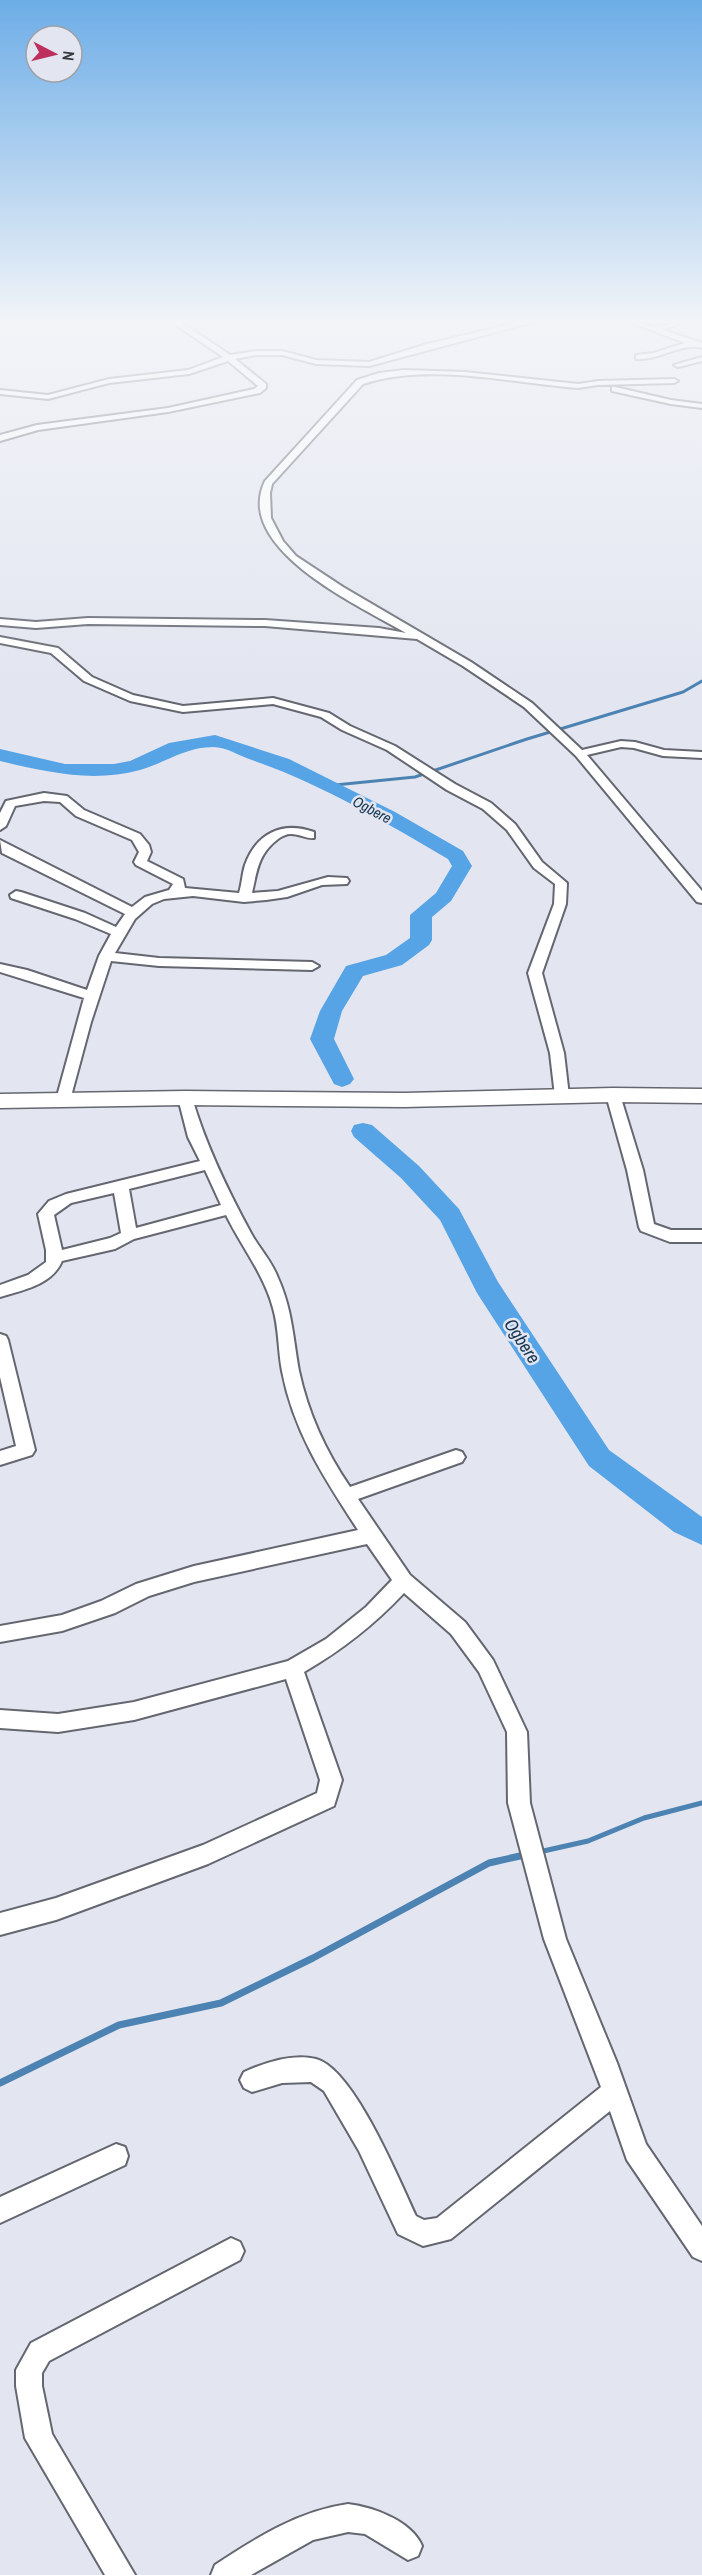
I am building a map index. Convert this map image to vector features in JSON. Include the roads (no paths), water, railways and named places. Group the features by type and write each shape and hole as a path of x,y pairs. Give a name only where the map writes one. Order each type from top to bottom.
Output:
{"main road":[{"path":"0,1101 185,1098 404,1101 614,1095 702,1096"}],"street":[{"path":"305,442 268,483 265,493 266,518 279,542 293,558 339,589 467,664 528,705 580,754 702,899"},
{"path":"0,622 36,625 88,621 265,623 380,631 397,636 420,637"},
{"path":"0,640 54,650 88,679 130,698 183,709 273,701 325,715 355,733 391,748 451,787 487,806 511,827 538,865 561,883 560,904 535,973 557,1053 562,1096"},
{"path":"580,754 621,744 635,745 663,753 702,755"},
{"path":"0,826 10,804 44,797 63,799 80,813 136,837 143,845 145,852 140,862 179,882 179,887 174,892"},
{"path":"244,898 248,888 251,865 262,849 280,832 286,830 310,835"},
{"path":"2,852 134,913"},
{"path":"63,1100 90,996 106,956 119,933 134,913 147,901 174,892 244,898 286,893 318,881 332,879 343,881"},
{"path":"16,895 80,916 119,933"},
{"path":"106,956 159,962 312,966"},
{"path":"0,968 90,996"},
{"path":"614,1095 635,1170 647,1227 670,1236 702,1236"},
{"path":"185,1098 196,1137 245,1237 269,1275 282,1309 291,1372 306,1424 325,1465 403,1581 458,1628 486,1666 517,1732 519,1803 555,1939 636,2151 702,2248"},
{"path":"56,1257 46,1225 46,1214 55,1205 66,1199 210,1164"},
{"path":"120,1185 129,1235"},
{"path":"1,1289 47,1272 56,1257 115,1243 129,1235 231,1208"},
{"path":"0,1340 26,1450 0,1458"},
{"path":"345,1496 456,1457"},
{"path":"0,1634 62,1623 108,1607 143,1590 194,1574 371,1535"},
{"path":"1,1715 57,1724 134,1711 293,1668 341,1639 373,1613 403,1581"},
{"path":"0,1924 56,1909 208,1854 326,1799 331,1780 293,1668"},
{"path":"252,2080 282,2072 314,2070 332,2083 368,2142 407,2225 423,2233 442,2230 615,2091"},
{"path":"0,2210 116,2156"},
{"path":"121,2575 39,2438 29,2386 29,2370 40,2352 231,2251"},
{"path":"225,2575 260,2552 325,2520 364,2520 408,2546"}],"waterway":[{"path":"325,786 415,777 527,739 683,692 702,681"},
{"name":"Ogbere","path":"0,755 65,770 114,770 136,765 176,747 215,741 282,763 388,816 456,855 462,866 444,897 421,915 421,940 394,960 354,971 331,1011 322,1039 342,1079"},
{"name":"Ogbere","path":"363,1131 410,1172 450,1215 487,1286 599,1458 685,1523 702,1532"},
{"path":"539,1852 588,1841 644,1818 702,1803"},
{"path":"513,1857 528,1854"},
{"path":"0,2083 119,2025 221,2003 313,1958 489,1863 520,1856"}]}
